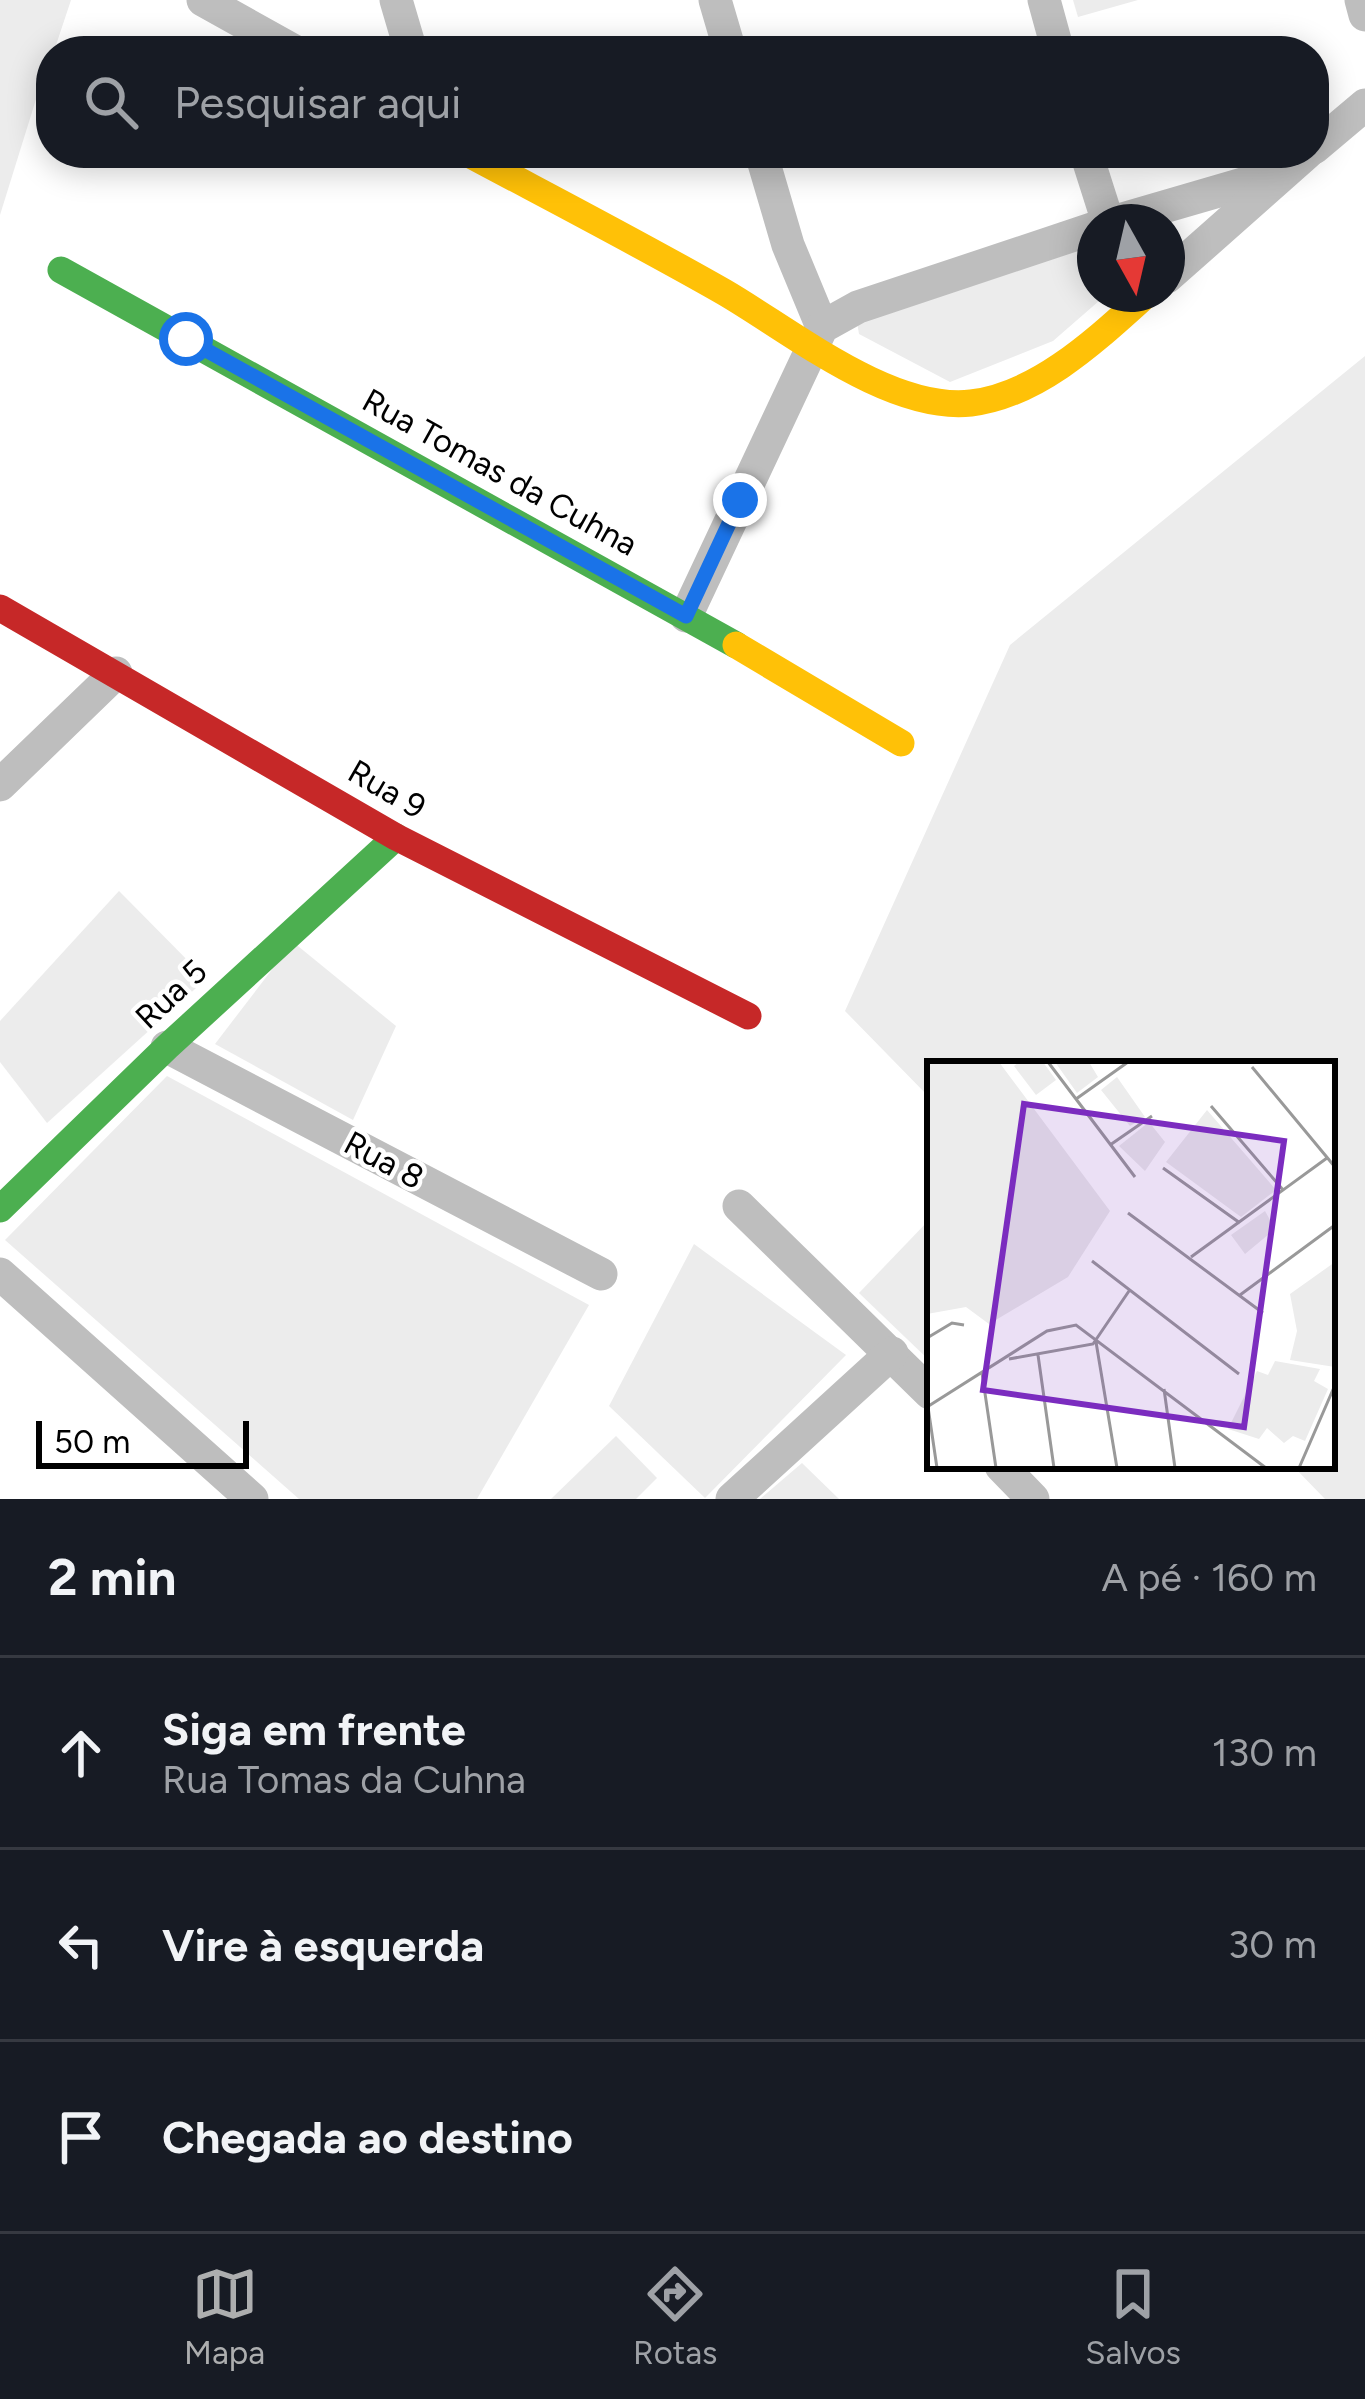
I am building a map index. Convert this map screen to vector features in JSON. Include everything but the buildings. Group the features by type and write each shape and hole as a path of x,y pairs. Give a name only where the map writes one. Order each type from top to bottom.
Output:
{"street":[{"path":"203,0 267,36"},
{"path":"396,0 407,36"},
{"path":"715,0 726,36"},
{"path":"1044,0 1054,36"},
{"path":"1360,0 1365,15"},
{"path":"1329,136 1365,106"},
{"path":"495,168 728,294 818,336 873,379 937,402 970,403 1040,376 1124,312"},
{"path":"765,168 818,336"},
{"path":"1091,168 1104,204"},
{"path":"1164,204 1272,168"},
{"path":"1185,261 1291,168"},
{"path":"686,616 818,336 858,307 1077,233"},
{"name":"Rua Tomas da Cuhna","path":"61,270 686,616 902,743"},
{"name":"Rua 9","path":"0,608 396,837 748,1016"},
{"path":"0,785 116,673"},
{"name":"Rua 5","path":"0,1209 167,1046 396,837"},
{"name":"Rua 8","path":"167,1046 601,1274"},
{"path":"739,1206 927,1390"},
{"path":"0,1274 252,1499"},
{"path":"732,1499 892,1353"},
{"path":"1004,1469 1033,1499"}],"shaded area":[{"path":"0,0 71,0 59,36 36,36 36,99 0,215"},
{"path":"1073,0 1138,0 1078,17"},
{"path":"1077,246 1077,312 1086,312 1053,341 950,382 859,334 856,316"},
{"path":"1365,356 1365,1499 1325,1499 1296,1469 1335,1469 1335,1061 927,1061 927,1095 845,1011 1010,645"},
{"path":"119,891 206,979 47,1123 0,1062 0,1021"},
{"path":"293,942 396,1026 353,1120 215,1044"},
{"path":"167,1076 589,1305 477,1499 299,1499 5,1240"},
{"path":"927,1222 927,1358 859,1293"},
{"path":"694,1244 846,1355 705,1498 609,1406"},
{"path":"616,1436 657,1478 636,1499 551,1499"},
{"path":"802,1463 839,1499 760,1499"}],"traffic: fast":[{"path":"61,270 736,645"},
{"path":"0,1209 167,1047 396,837"}],"traffic: slow":[{"path":"495,168 724,292 842,366 908,395 971,403 1020,389 1066,362 1127,312"},
{"path":"736,645 901,743"}],"traffic: jam":[{"path":"0,608 396,837 748,1016"}],"route":[{"path":"186,339 686,616 740,500"}]}
